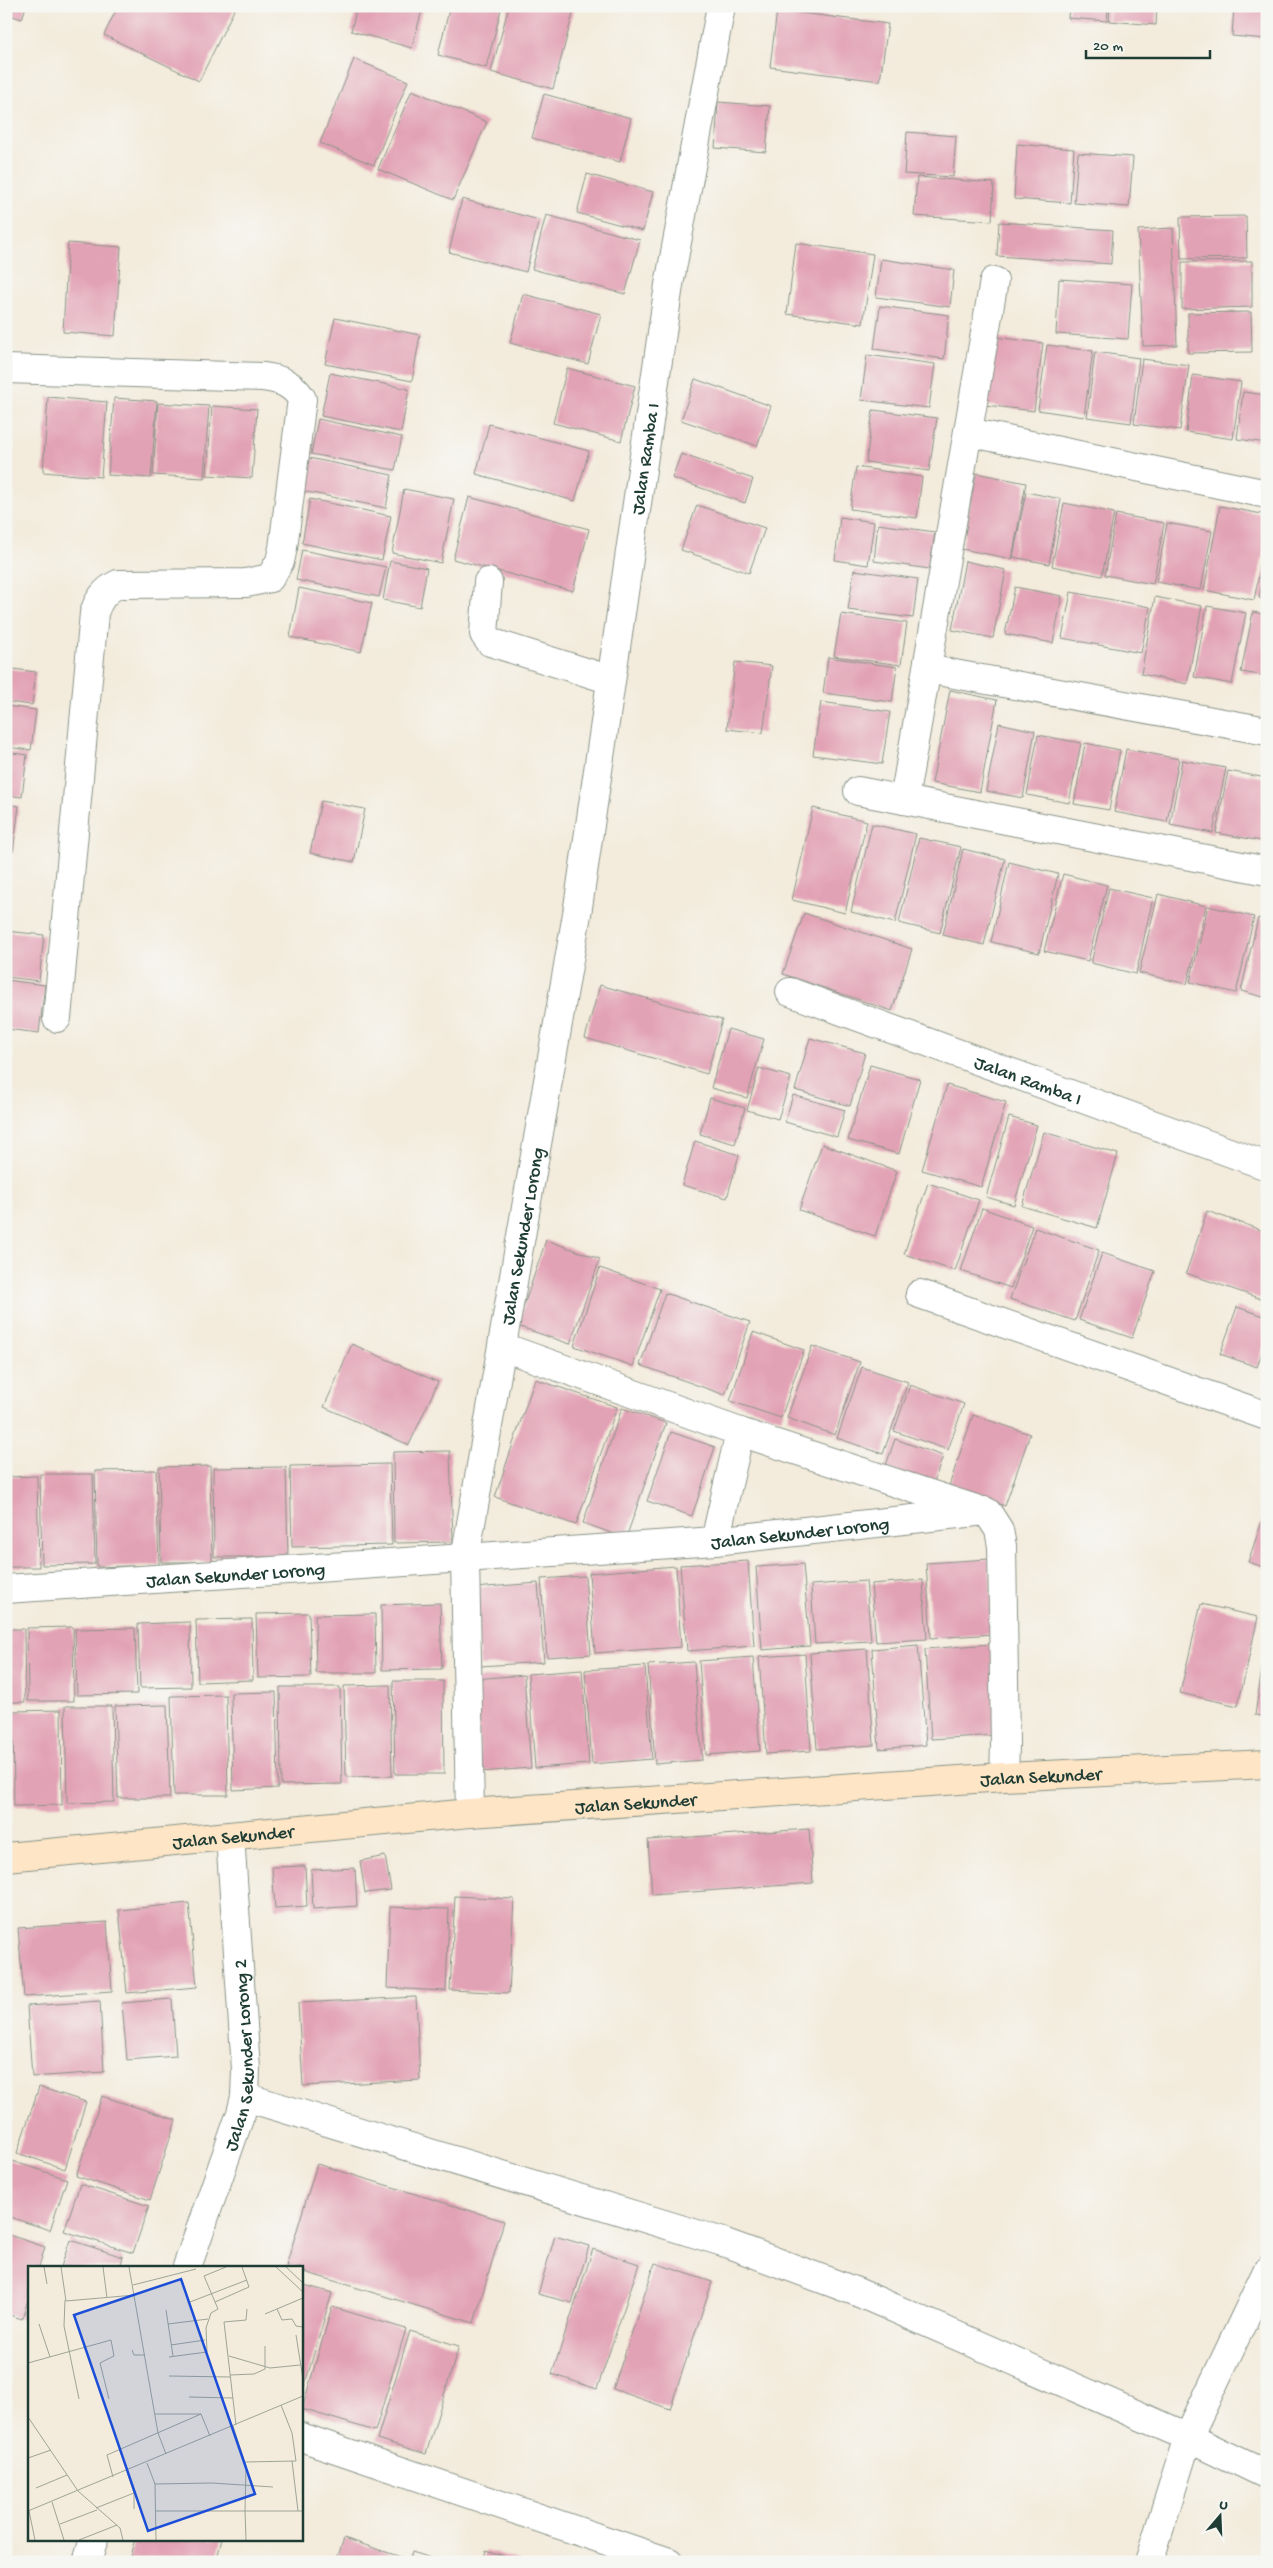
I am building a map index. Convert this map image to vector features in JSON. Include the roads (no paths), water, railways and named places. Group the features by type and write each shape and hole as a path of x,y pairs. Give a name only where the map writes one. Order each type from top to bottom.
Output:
{"street":[{"name":"Jalan Ramba I","path":"577,914 669,285 721,6"},
{"path":"904,800 994,281"},
{"path":"6,369 263,377 287,383 297,391 302,399 283,548 280,561 270,578 246,583 138,582 118,584 105,592 98,602 94,613 57,1018"},
{"path":"968,432 1267,494"},
{"path":"488,582 484,634 490,642 611,680"},
{"path":"927,669 1267,731"},
{"path":"858,792 1267,871"},
{"name":"Jalan Sekunder Lorong","path":"470,1813 465,1558 577,914"},
{"name":"Jalan Ramba I","path":"790,992 1267,1166"},
{"path":"920,1294 1267,1416"},
{"path":"503,1347 740,1432 985,1510 999,1530 1002,1546 1004,1777"},
{"path":"714,1540 740,1432"},
{"name":"Jalan Sekunder Lorong","path":"6,1589 714,1540 985,1510"},
{"name":"Jalan Sekunder","path":"6,1857 470,1813 1004,1777 1267,1764"},
{"name":"Jalan Sekunder Lorong 2","path":"187,2266 245,2097 246,2069 230,1836"},
{"path":"245,2097 723,2242 857,2292 1188,2437 1267,2475"},
{"path":"1149,2562 1188,2437 1267,2272"},
{"path":"302,2437 670,2562"},
{"path":"87,2562 94,2540"}]}
